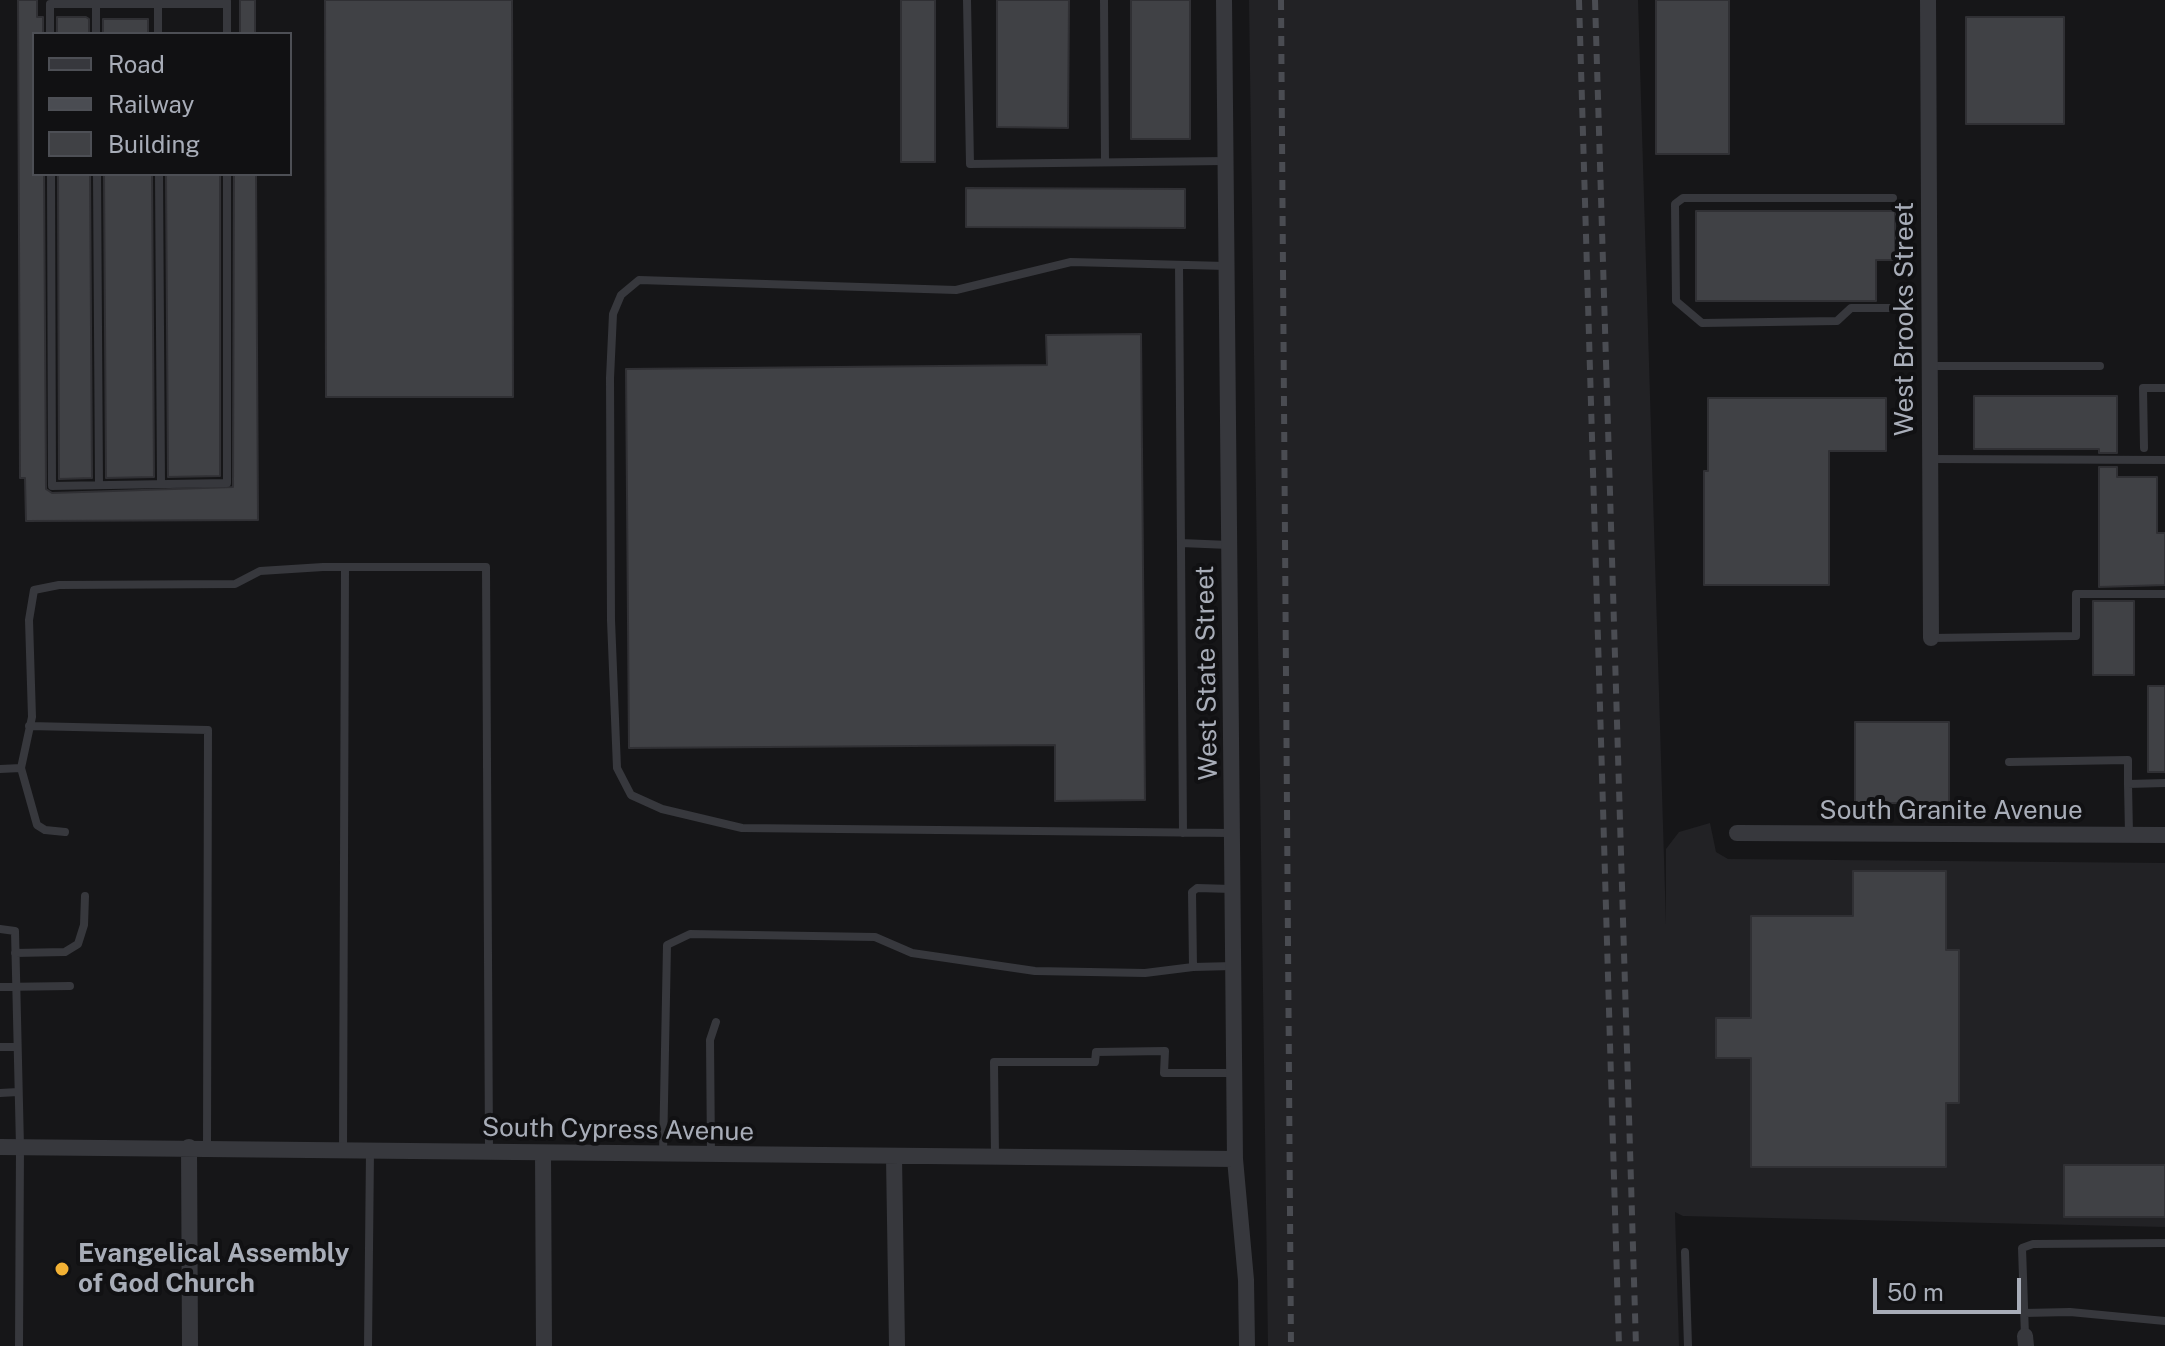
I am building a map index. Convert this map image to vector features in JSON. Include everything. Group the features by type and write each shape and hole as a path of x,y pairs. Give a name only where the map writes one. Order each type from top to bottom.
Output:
{"street":[{"name":"West State Street","path":"1224,0 1235,1159 1246,1280 1247,1346"},
{"name":"West Brooks Street","path":"1928,0 1931,638"},
{"name":"South Granite Avenue","path":"1737,833 2165,835"},
{"name":"South Cypress Avenue","path":"0,1147 1235,1159"},
{"path":"189,1147 190,1346"},
{"path":"543,1153 544,1346"},
{"path":"894,1157 897,1346"}],"lane":[{"path":"967,0 970,164 1225,161"},
{"path":"1104,0 1105,162"},
{"path":"50,32 50,4 227,2 227,32"},
{"path":"96,4 96,32"},
{"path":"158,4 158,32"},
{"path":"51,176 52,486 227,483 227,176"},
{"path":"97,176 99,485"},
{"path":"159,176 161,484"},
{"path":"1890,308 1851,308 1837,321 1702,323 1676,301 1675,204 1683,198 1893,198"},
{"path":"1226,266 1071,262 956,290 639,280 621,295 613,314 611,605 617,768 631,795 662,809 742,828 1232,833"},
{"path":"1179,265 1183,833"},
{"path":"1930,366 2100,366"},
{"path":"2144,448 2143,388 2165,388"},
{"path":"1930,459 2165,460"},
{"path":"1181,543 1229,545"},
{"path":"343,1150 345,567"},
{"path":"65,832 45,830 37,825 21,768 32,717 29,620 34,590 59,585 235,584 260,571 345,567 486,567 489,1152"},
{"path":"1931,638 2076,636 2076,594 2165,594"},
{"path":"29,726 208,730 207,1147"},
{"path":"2009,762 2128,760 2129,835"},
{"path":"0,769 21,768"},
{"path":"2128,784 2165,783"},
{"path":"1193,967 1192,892 1197,888 1233,889"},
{"path":"15,953 65,952 78,944 84,925 85,896"},
{"path":"0,929 15,931 20,1147 19,1346"},
{"path":"663,1155 667,945 690,934 875,937 912,953 1035,971 1145,973 1233,966"},
{"path":"0,987 70,986"},
{"path":"711,1155 710,1040 716,1022"},
{"path":"0,1047 17,1047"},
{"path":"995,1157 994,1062 1095,1062 1096,1052 1165,1051 1164,1073 1234,1073"},
{"path":"0,1093 18,1092"},
{"path":"368,1346 370,1150"},
{"path":"2026,1341 2022,1248 2033,1244 2165,1243"},
{"path":"1685,1252 1688,1346"},
{"path":"2024,1313 2070,1312 2165,1321"}],"shaded area":[{"path":"1249,0 1638,0 1666,924 1666,849 1679,832 1710,823 1716,852 1728,859 2165,863 2165,1227 1683,1216 1675,1212 1679,1346 1268,1346"}],"building":[{"path":"18,0 37,0 37,17 43,17 43,32 32,32 32,176 44,176 46,489 52,493 233,487 234,176 256,176 258,520 26,521 25,478 20,478"},
{"path":"240,0 255,0 255,32 240,32"},
{"path":"325,0 512,0 513,397 326,397"},
{"path":"901,0 935,0 935,162 901,162"},
{"path":"997,0 1069,0 1068,128 997,127"},
{"path":"1131,0 1190,0 1190,139 1131,139"},
{"path":"1656,0 1729,0 1729,154 1656,154"},
{"path":"57,17 89,19 89,32 57,32"},
{"path":"1966,17 2064,17 2064,124 1966,124"},
{"path":"103,19 148,19 148,32 103,32"},
{"path":"58,176 90,176 92,478 59,479"},
{"path":"104,176 152,176 154,477 106,478"},
{"path":"166,176 220,176 220,476 168,477"},
{"path":"966,188 1185,189 1185,228 966,227"},
{"path":"1696,211 1895,211 1895,260 1876,260 1876,301 1696,301"},
{"path":"1141,334 1145,800 1055,801 1055,745 629,748 626,369 1047,365 1046,335"},
{"path":"1974,396 2117,396 2117,453 2099,453 2099,449 1974,449"},
{"path":"1708,398 1886,398 1886,451 1829,451 1829,585 1704,585 1704,471 1708,471"},
{"path":"2099,467 2117,467 2117,477 2157,477 2157,533 2165,533 2165,585 2099,587"},
{"path":"2093,601 2134,601 2134,675 2093,675"},
{"path":"2148,686 2165,686 2165,772 2148,772"},
{"path":"1855,722 1949,722 1949,803 1855,803"},
{"path":"1853,871 1946,871 1946,950 1959,950 1959,1103 1946,1103 1946,1167 1751,1167 1751,1058 1716,1058 1716,1018 1751,1018 1751,916 1853,916"},
{"path":"2064,1165 2165,1165 2165,1217 2064,1217"}],"railway":[{"path":"1281,0 1291,1346"},
{"path":"1579,0 1619,1346"},
{"path":"1595,0 1636,1346"}],"place":[{"name":"Evangelical Assembly of God Church","path":"62,1269"}]}
